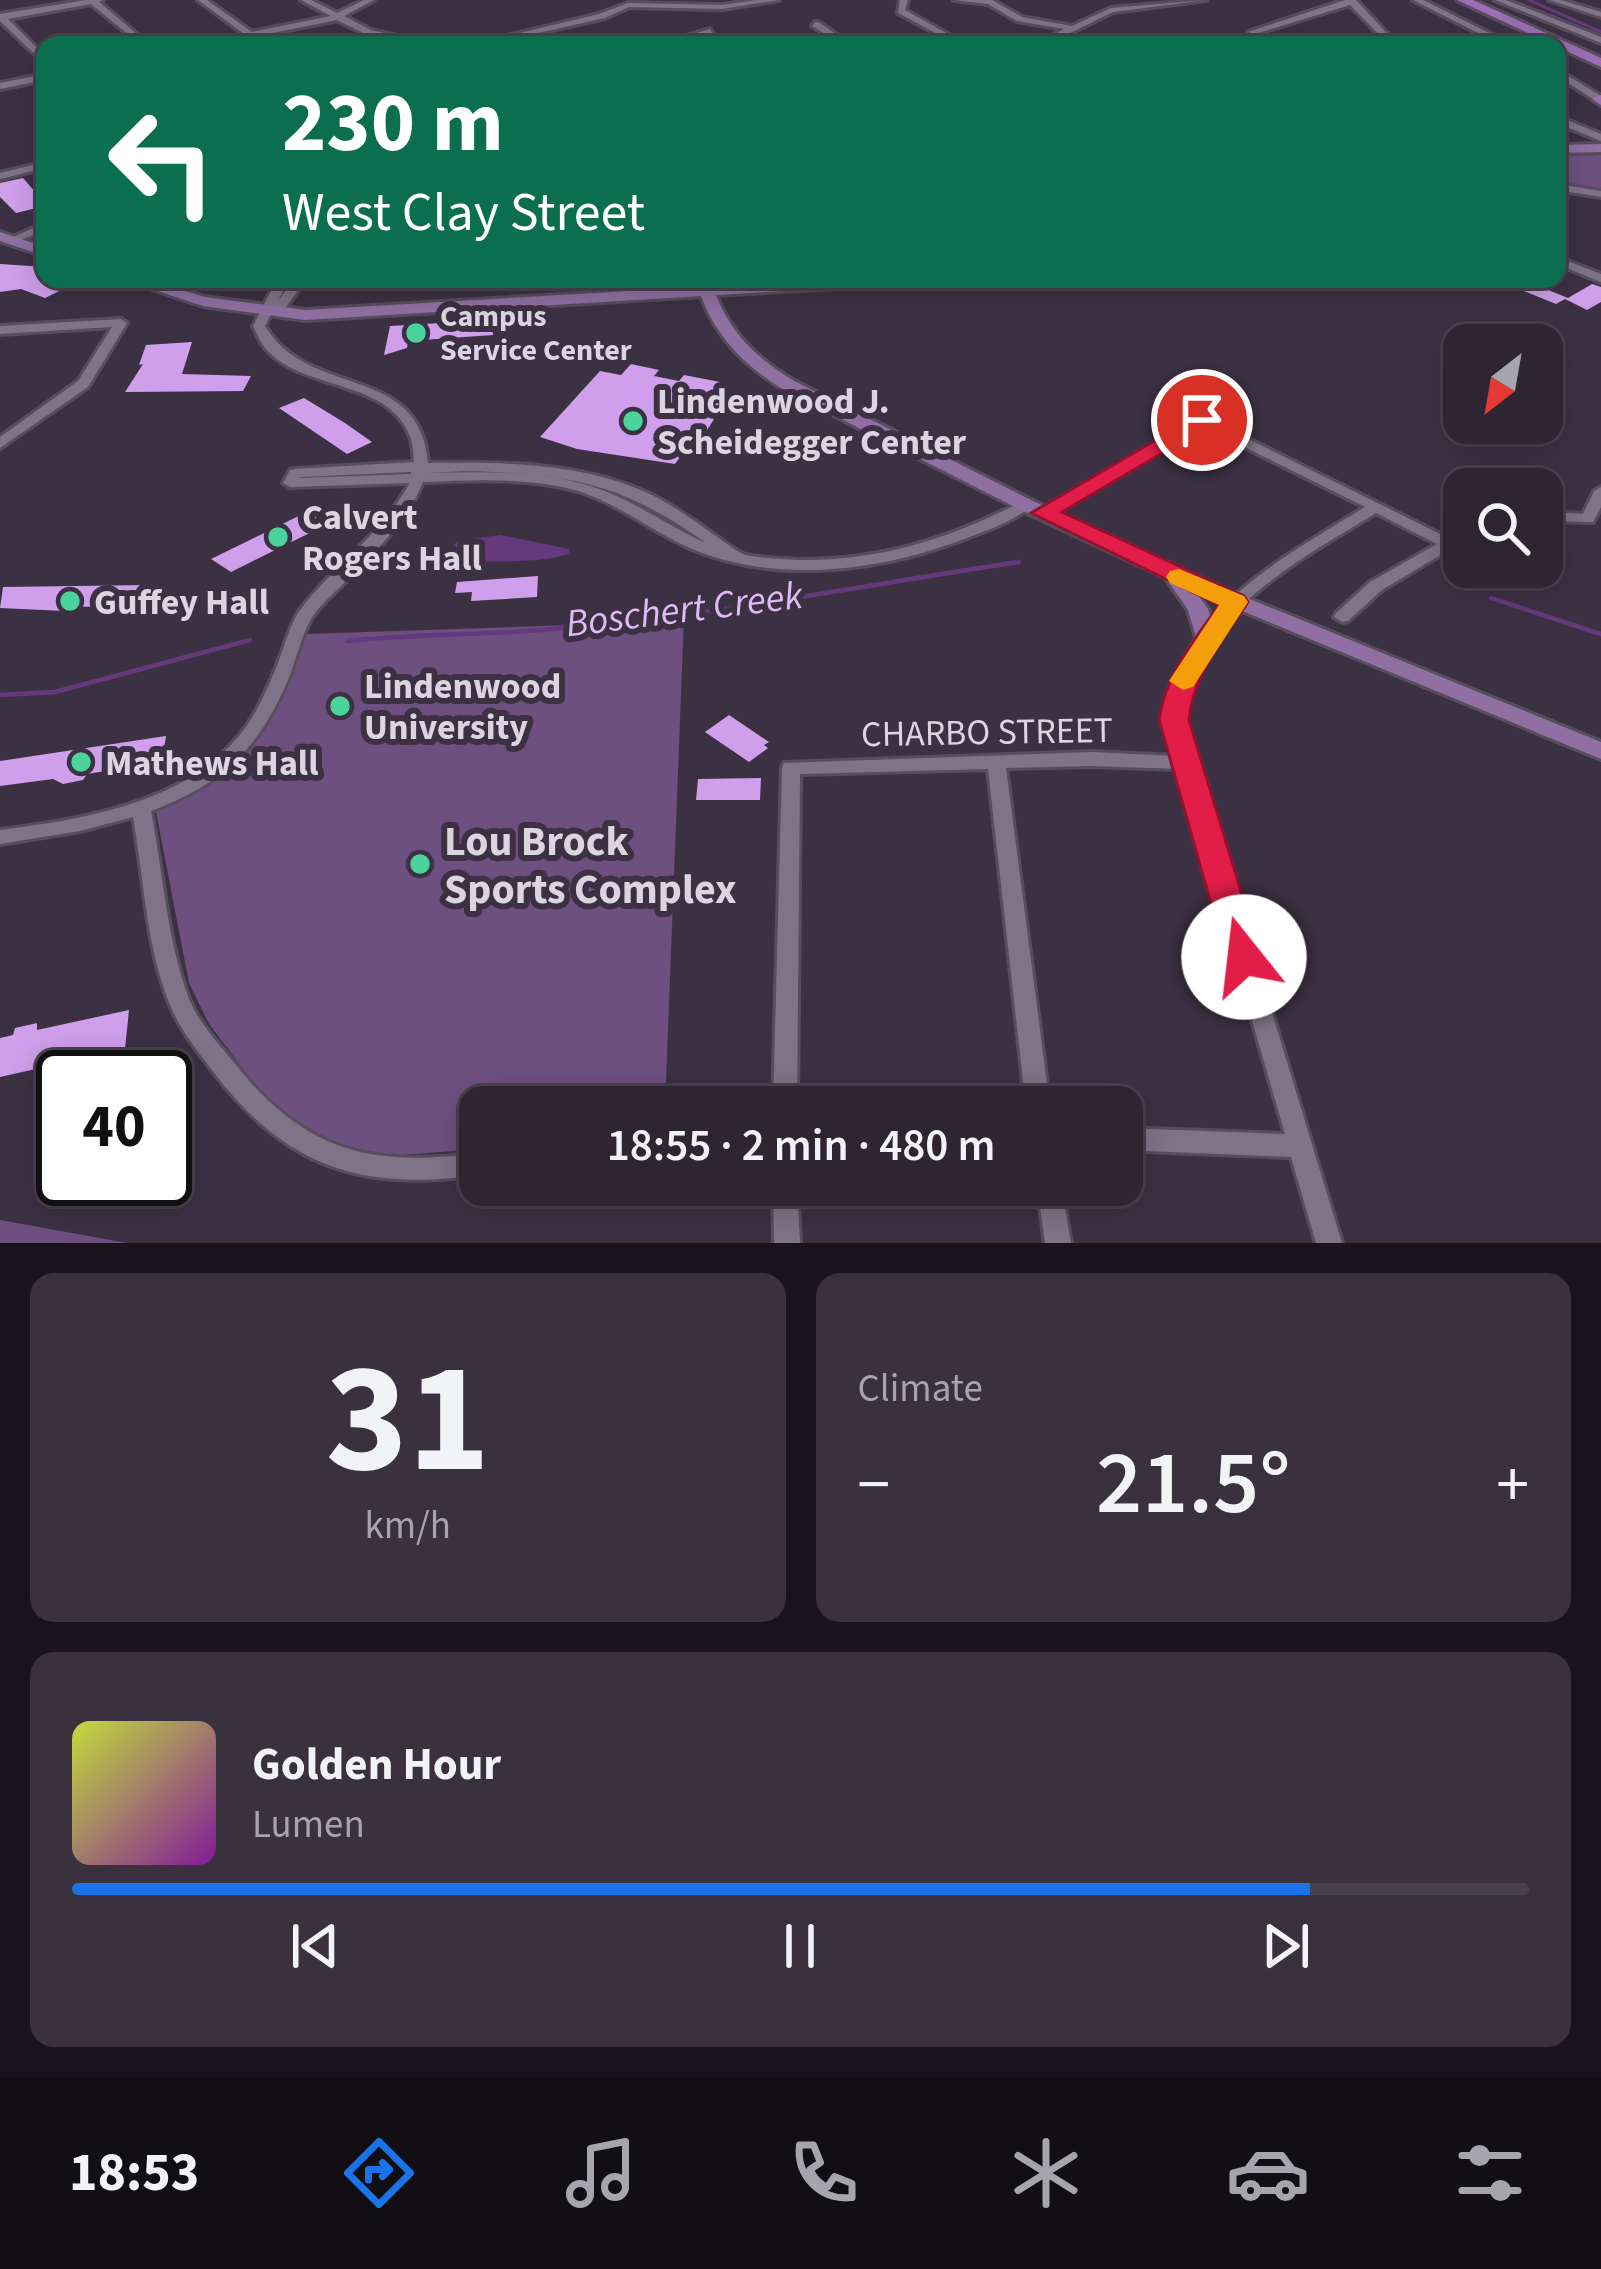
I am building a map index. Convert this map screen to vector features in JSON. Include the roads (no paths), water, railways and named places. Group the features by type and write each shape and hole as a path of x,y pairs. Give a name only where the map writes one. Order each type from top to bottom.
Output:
{"highway":[{"path":"1447,0 1525,36"},
{"path":"1463,0 1495,6 1566,36"},
{"path":"1495,6 1547,36"},
{"path":"1566,36 1601,51"},
{"path":"1566,47 1601,67"},
{"path":"1566,54 1601,67"}],"main road":[{"path":"1566,144 1599,142"},
{"path":"0,225 36,232"},
{"path":"6,238 36,248"},
{"path":"159,288 203,301 354,314 664,288"},
{"path":"198,288 273,306 355,305 572,288"},
{"path":"706,288 723,333 762,369 1170,573 1601,751"},
{"path":"716,320 756,288"},
{"path":"601,296 682,302 716,320"},
{"path":"1170,573 1198,609 1206,639"}],"street":[{"path":"1,18 94,0 136,36"},
{"path":"202,0 250,35"},
{"path":"305,0 334,18 388,36"},
{"path":"245,36 334,18 370,0"},
{"path":"514,36 602,16 628,3 775,0"},
{"path":"904,0 901,11 947,36"},
{"path":"958,0 991,1 1020,19 1071,28"},
{"path":"1057,36 1098,13 1202,0"},
{"path":"1418,0 1491,36"},
{"path":"1553,0 1601,14"},
{"path":"1252,32 1351,1 1385,36"},
{"path":"1495,6 1601,40"},
{"path":"1,18 36,52"},
{"path":"815,24 834,36"},
{"path":"695,36 710,32"},
{"path":"1566,78 1601,100"},
{"path":"0,86 36,79"},
{"path":"1566,124 1599,142"},
{"path":"3,171 36,166"},
{"path":"1566,188 1601,194"},
{"path":"6,238 36,234"},
{"path":"1566,264 1601,278"},
{"path":"0,837 141,807 206,778 243,748 275,692 304,616 368,554 404,505 422,451 406,416 375,396 294,364 260,332 280,288"},
{"path":"273,306 291,288"},
{"path":"0,330 121,323 82,384 0,444"},
{"path":"293,478 498,478 570,485 620,500 700,546 794,566 930,548 1035,509 1202,420 1374,508 1443,535"},
{"path":"1563,518 1594,522 1601,491"},
{"path":"1329,1243 1174,720 1177,693 1206,639 1234,602 1374,508"},
{"path":"1342,617 1376,586 1443,548"},
{"path":"996,761 1035,1086"},
{"name":"CHARBO STREET","path":"785,1086 791,768 996,761 1184,763"},
{"path":"141,807 182,1007 232,1081 278,1129 325,1153 381,1171 459,1168"},
{"path":"1143,1140 1301,1146"},
{"path":"786,1206 787,1243"},
{"path":"1052,1206 1058,1243"}],"waterway":[{"path":"1529,0 1601,32"},
{"name":"Boschert Creek","path":"347,641 625,622 1019,562"},
{"name":"Boschert Creek","path":"1491,598 1601,634"},
{"name":"Boschert Creek","path":"0,695 55,692 250,640"}],"place":[{"name":"Campus Service Center","path":"416,333"},
{"name":"Lindenwood J. Scheidegger Center","path":"633,421"},
{"name":"Calvert Rogers Hall","path":"278,537"},
{"name":"Guffey Hall","path":"70,601"},
{"name":"Lindenwood University","path":"340,706"},
{"name":"Mathews Hall","path":"81,762"},
{"name":"Lou Brock Sports Complex","path":"420,864"}]}
